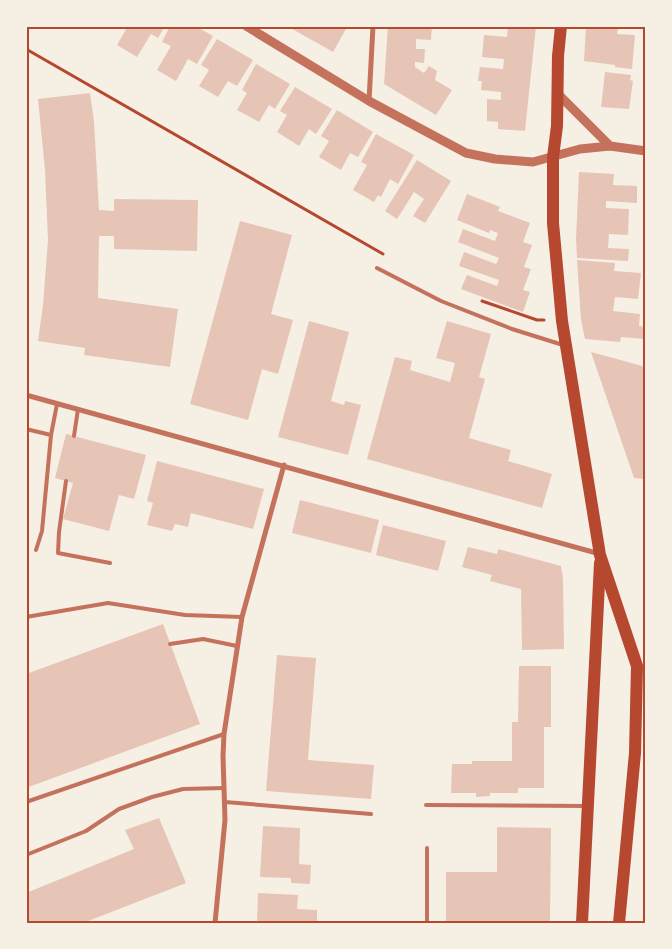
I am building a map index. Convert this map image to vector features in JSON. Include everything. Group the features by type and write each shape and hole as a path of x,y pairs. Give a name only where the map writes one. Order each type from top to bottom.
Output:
{"main road":[{"path":"561,26 558,56 557,126 553,157 553,223 565,346 576,396 600,554 637,666 635,752 619,923"},
{"path":"582,923 600,554"}],"street":[{"path":"246,26 369,101 466,153 495,159 533,162 580,149 610,146 646,151"},
{"path":"369,101 373,26"},
{"path":"558,94 610,146"},
{"path":"26,395 600,554"},
{"path":"215,923 225,820 224,734 237,646 242,617 284,465"}],"lane":[{"path":"377,268 441,301 512,329 565,346"},
{"path":"36,550 42,531 51,435 57,404"},
{"path":"74,436 78,409"},
{"path":"26,429 51,435"},
{"path":"66,481 58,532 58,553 110,563"},
{"path":"26,617 108,603 185,615 242,617"},
{"path":"170,644 203,639 237,646"},
{"path":"26,802 224,734"},
{"path":"26,855 86,831 119,809 152,797 183,789 224,788"},
{"path":"225,802 371,814"},
{"path":"426,805 589,806"},
{"path":"427,848 427,923"}],"path":[{"path":"26,49 390,258"},
{"path":"476,299 537,320 562,320"}],"building":[{"path":"128,26 165,26 158,38 151,34 137,57 117,45"},
{"path":"170,26 195,26 213,36 197,64 188,59 176,81 157,70 171,46 162,42"},
{"path":"287,26 346,26 347,27 333,52"},
{"path":"388,26 432,26 431,40 416,39 416,49 425,49 424,63 415,62 415,67 424,73 429,66 437,71 435,80 452,90 436,115 384,84"},
{"path":"508,26 536,26 525,131 498,129 498,122 487,121 487,99 501,100 501,92 481,90 482,81 478,81 480,67 503,69 504,59 482,57 484,35 507,37"},
{"path":"586,26 618,27 617,34 635,35 632,69 584,61"},
{"path":"217,39 253,60 237,86 228,81 218,97 199,86 209,70 201,65"},
{"path":"256,64 290,84 275,109 269,105 259,122 237,110 247,93 242,90"},
{"path":"605,72 631,75 630,80 633,81 629,109 601,107"},
{"path":"295,87 332,109 316,134 309,129 299,146 277,132 287,115 280,111"},
{"path":"90,93 94,121 99,210 114,211 114,199 198,200 197,251 114,249 114,236 99,236 98,298 178,309 170,367 84,355 85,348 38,341 48,240 45,170 38,99"},
{"path":"337,110 373,132 358,157 350,153 341,170 319,157 329,141 321,136"},
{"path":"376,134 414,155 398,184 390,179 381,197 378,195 374,202 353,190 367,165 361,162"},
{"path":"417,160 451,181 425,223 413,216 424,199 414,192 397,219 385,211"},
{"path":"579,172 614,174 613,185 637,186 637,203 606,201 606,208 629,209 628,235 609,234 608,248 629,249 628,261 577,258"},
{"path":"467,194 500,207 498,211 530,223 523,242 532,245 524,267 531,269 523,290 530,292 523,312 461,289 467,275 497,286 499,280 459,266 464,252 496,264 499,258 458,242 463,229 495,241 498,233 490,230 489,233 457,220"},
{"path":"240,221 292,235 271,314 293,320 278,374 262,369 248,420 190,404"},
{"path":"577,260 615,263 614,271 641,273 638,299 615,297 613,311 640,314 639,326 645,327 644,339 621,337 620,342 585,339 581,320"},
{"path":"309,321 349,332 331,401 344,405 345,401 361,405 348,455 278,437"},
{"path":"447,321 491,334 479,377 485,379 469,438 511,450 508,461 552,474 542,508 367,459 395,357 412,361 410,370 450,382 455,363 436,358"},
{"path":"591,352 646,367 646,479 634,478"},
{"path":"66,434 146,455 134,499 119,495 109,531 63,519 73,483 55,478"},
{"path":"157,461 264,489 253,529 191,513 188,527 175,524 172,531 147,525 153,503 147,501"},
{"path":"300,500 379,520 371,553 292,533"},
{"path":"383,525 446,541 438,571 376,555"},
{"path":"468,547 497,554 498,549 561,566 563,579 564,649 522,650 521,589 490,581 492,575 462,567"},
{"path":"163,624 200,724 26,788 26,674"},
{"path":"277,655 316,658 308,760 374,765 371,799 266,791"},
{"path":"519,666 551,666 551,727 544,727 544,788 518,788 518,793 490,793 490,796 476,797 476,793 451,793 452,764 472,764 472,761 512,761 512,722 518,722"},
{"path":"159,818 186,883 83,923 26,923 26,893 134,849 125,830"},
{"path":"263,826 300,828 299,864 311,865 310,884 291,883 291,878 260,877"},
{"path":"497,827 551,828 550,923 446,923 446,872 497,872"},
{"path":"258,893 298,895 297,909 317,910 317,923 257,923"}]}
